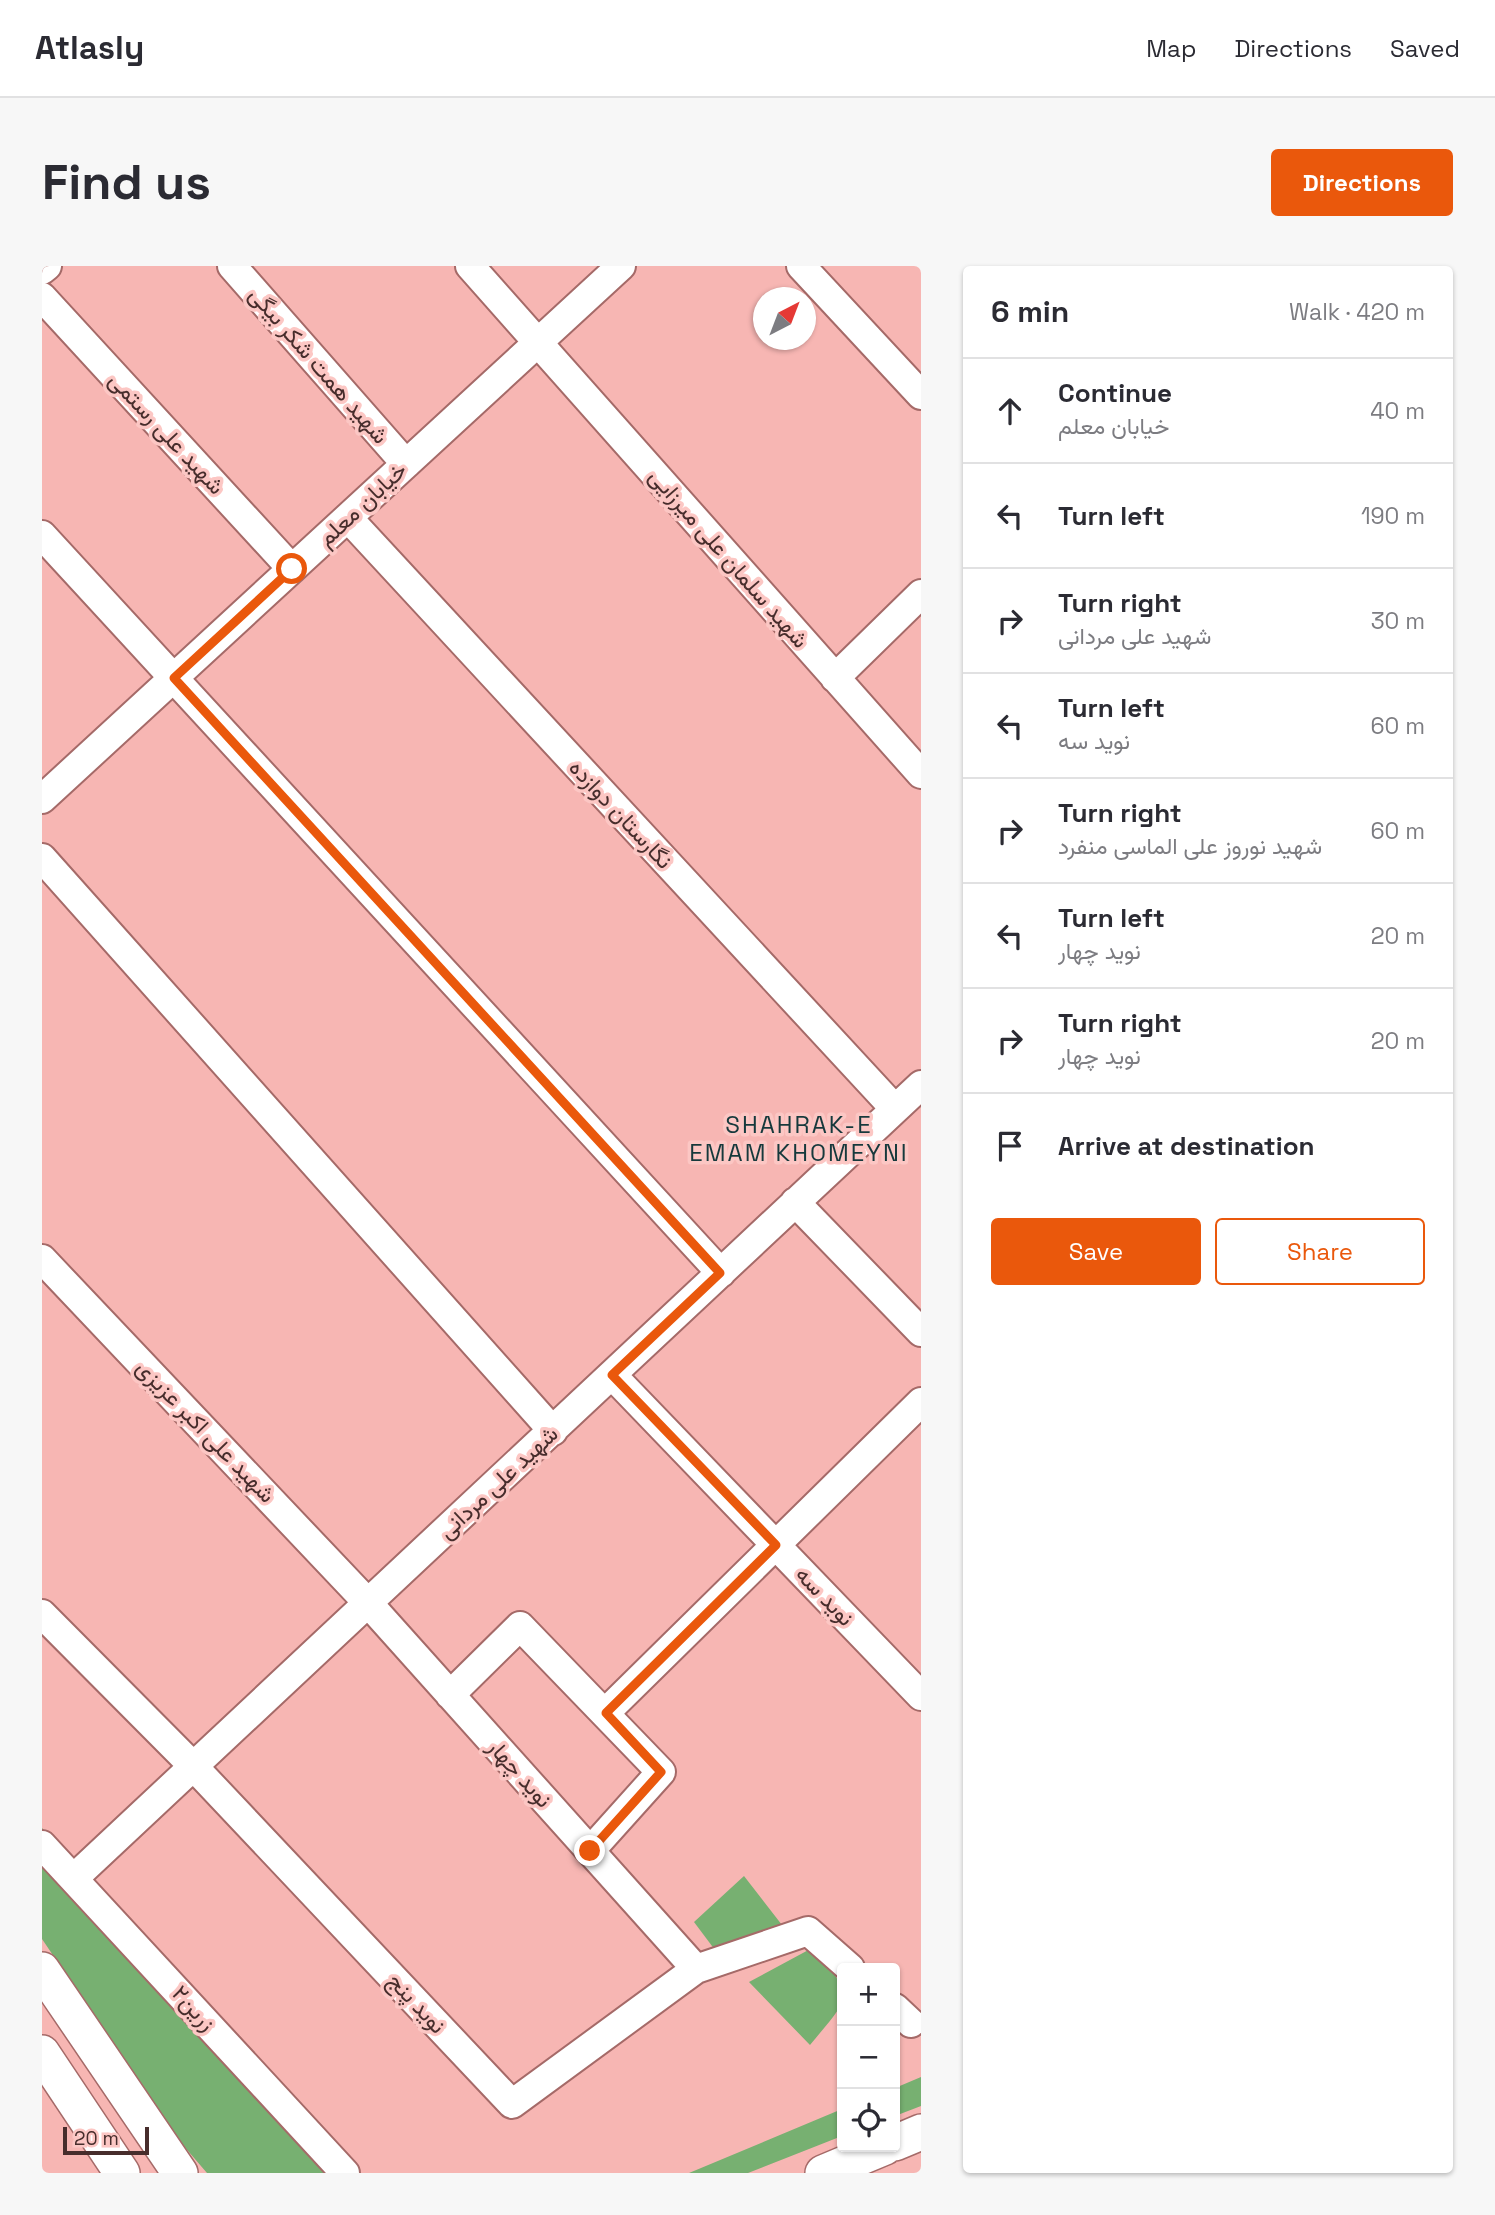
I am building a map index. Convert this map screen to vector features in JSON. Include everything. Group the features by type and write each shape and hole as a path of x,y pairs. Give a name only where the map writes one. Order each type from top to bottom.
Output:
{"main road":[{"path":"42,1970 180,2173"},
{"path":"42,2053 122,2173"},
{"path":"900,2141 921,2132"},
{"path":"823,2173 873,2152"}],"street":[{"path":"42,270 47,266"},
{"name":"شهید همت شکر بیگی","path":"232,266 406,464"},
{"name":"شهید سلمان علی میرزایی","path":"470,266 921,774"},
{"name":"خیابان معلم","path":"45,792 174,678 621,266"},
{"path":"801,266 921,396"},
{"name":"شهید علی رستمی","path":"42,297 292,569"},
{"name":"نگارستان دوازده","path":"348,518 895,1110"},
{"path":"42,535 720,1273"},
{"path":"835,678 921,594"},
{"path":"42,858 553,1431"},
{"name":"شهید علی مردانی","path":"74,1878 195,1768 921,1084"},
{"path":"795,1202 921,1332"},
{"name":"شهید علی اکبر عزیزی","path":"42,1259 369,1604"},
{"name":"نوید سه","path":"612,1375 921,1696"},
{"path":"606,1713 921,1402"},
{"name":"نوید چهار","path":"369,1604 696,1969"},
{"name":"نوید پنج","path":"42,1614 195,1768 512,2104 696,1969 808,1931 844,1963"},
{"path":"450,1695 520,1626 661,1772 590,1851"},
{"name":"زرین۲","path":"42,1844 345,2173"}],"green space":[{"path":"42,1828 359,2173 207,2173 176,2137 42,1939"},
{"path":"744,1876 782,1925 718,1954 694,1922"},
{"path":"814,1947 837,1980 837,2011 810,2045 749,1982"},
{"path":"921,2077 921,2106 900,2114 900,2086"},
{"path":"837,2111 837,2138 748,2173 689,2173"}],"district":[{"name":"SHAHRAK-E EMAM KHOMEYNI","path":"799,1138"}],"route":[{"path":"292,569 174,678 720,1273 612,1375 776,1545 606,1713 661,1772 590,1851"}]}
